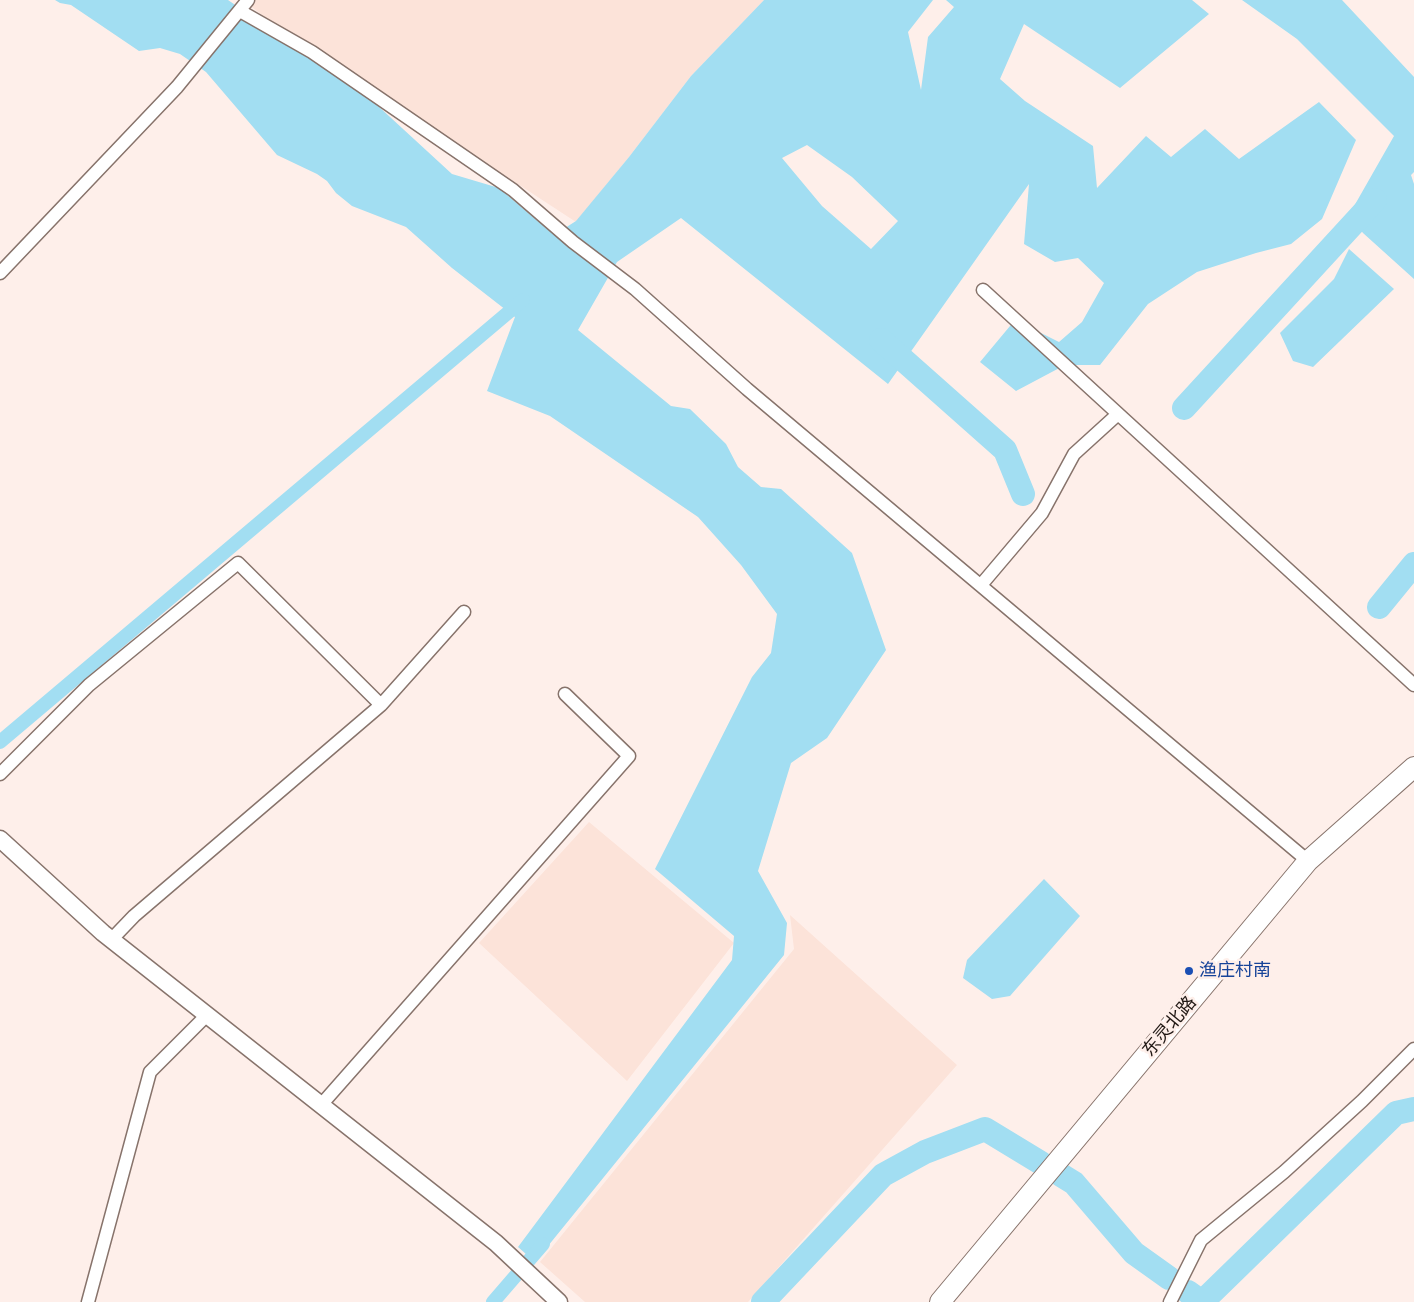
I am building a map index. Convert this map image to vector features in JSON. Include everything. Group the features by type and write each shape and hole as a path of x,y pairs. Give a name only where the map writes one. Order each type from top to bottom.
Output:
{"main road":[{"name":"东灵北路","path":"940,1302 1308,861 1414,767"}],"street":[{"path":"0,273 177,87 248,0"},
{"path":"239,12 312,52 513,190 573,242 634,289 747,388 1308,861"},
{"path":"983,290 1414,685"},
{"path":"981,585 1042,513 1074,454 1118,414"},
{"path":"0,774 89,685 238,563 381,705"},
{"path":"111,940 134,916 381,705 464,612"},
{"path":"321,1105 629,756 565,694"},
{"path":"0,839 111,940 496,1243 559,1302"},
{"path":"88,1302 150,1072 207,1016"},
{"path":"1170,1302 1201,1240 1284,1172 1362,1101 1414,1049"}],"shaded area":[{"path":"243,0 764,0 691,76 576,222 276,26"},
{"path":"589,822 734,943 627,1081 479,943"},
{"path":"790,915 957,1065 748,1302 585,1302 540,1262 794,949"}],"water":[{"path":"55,0 228,0 365,94 452,174 499,188 554,235 576,221 629,157 691,76 764,0 933,0 908,32 921,90 928,37 954,7 946,0 1192,0 1209,14 1120,88 1024,24 1000,79 1025,101 1093,146 1097,188 1146,136 1171,157 1205,129 1239,159 1319,102 1356,140 1322,219 1291,244 1197,272 1148,304 1100,365 1065,365 1016,391 980,362 1015,320 1059,342 1082,322 1104,283 1078,258 1055,262 1024,244 1029,184 888,384 681,218 617,262 578,330 671,406 690,409 726,444 738,467 761,487 781,489 852,553 886,650 827,738 791,763 758,871 787,923 784,955 535,1262 518,1247 732,960 734,936 655,869 752,677 771,653 777,614 741,565 698,517 550,416 487,391 515,317 452,268 406,227 352,206 336,193 327,181 317,174 277,155 206,72 180,54 160,48 139,51 71,5","holes":["807,145 852,177 898,221 871,249 822,206 782,158"]},
{"path":"1242,0 1342,0 1414,77 1414,172 1411,175 1414,184 1414,279 1363,233 1349,215 1394,136 1297,39"},
{"path":"1349,249 1394,289 1313,367 1293,361 1280,333 1334,279"},
{"path":"1044,879 1080,916 1010,996 992,999 963,978 967,960"}],"waterway":[{"path":"1184,408 1375,200"},
{"path":"0,742 523,300"},
{"path":"881,340 1005,450 1023,494"},
{"path":"1379,607 1414,564"},
{"path":"1188,1292 1202,1302 1396,1113 1414,1109"},
{"path":"763,1302 883,1175 925,1152 985,1129 1041,1163"},
{"path":"1061,1175 1074,1183 1134,1253 1169,1278"},
{"path":"493,1302 543,1244"}],"place":[{"name":"渔庄村南","path":"1189,971"}]}
